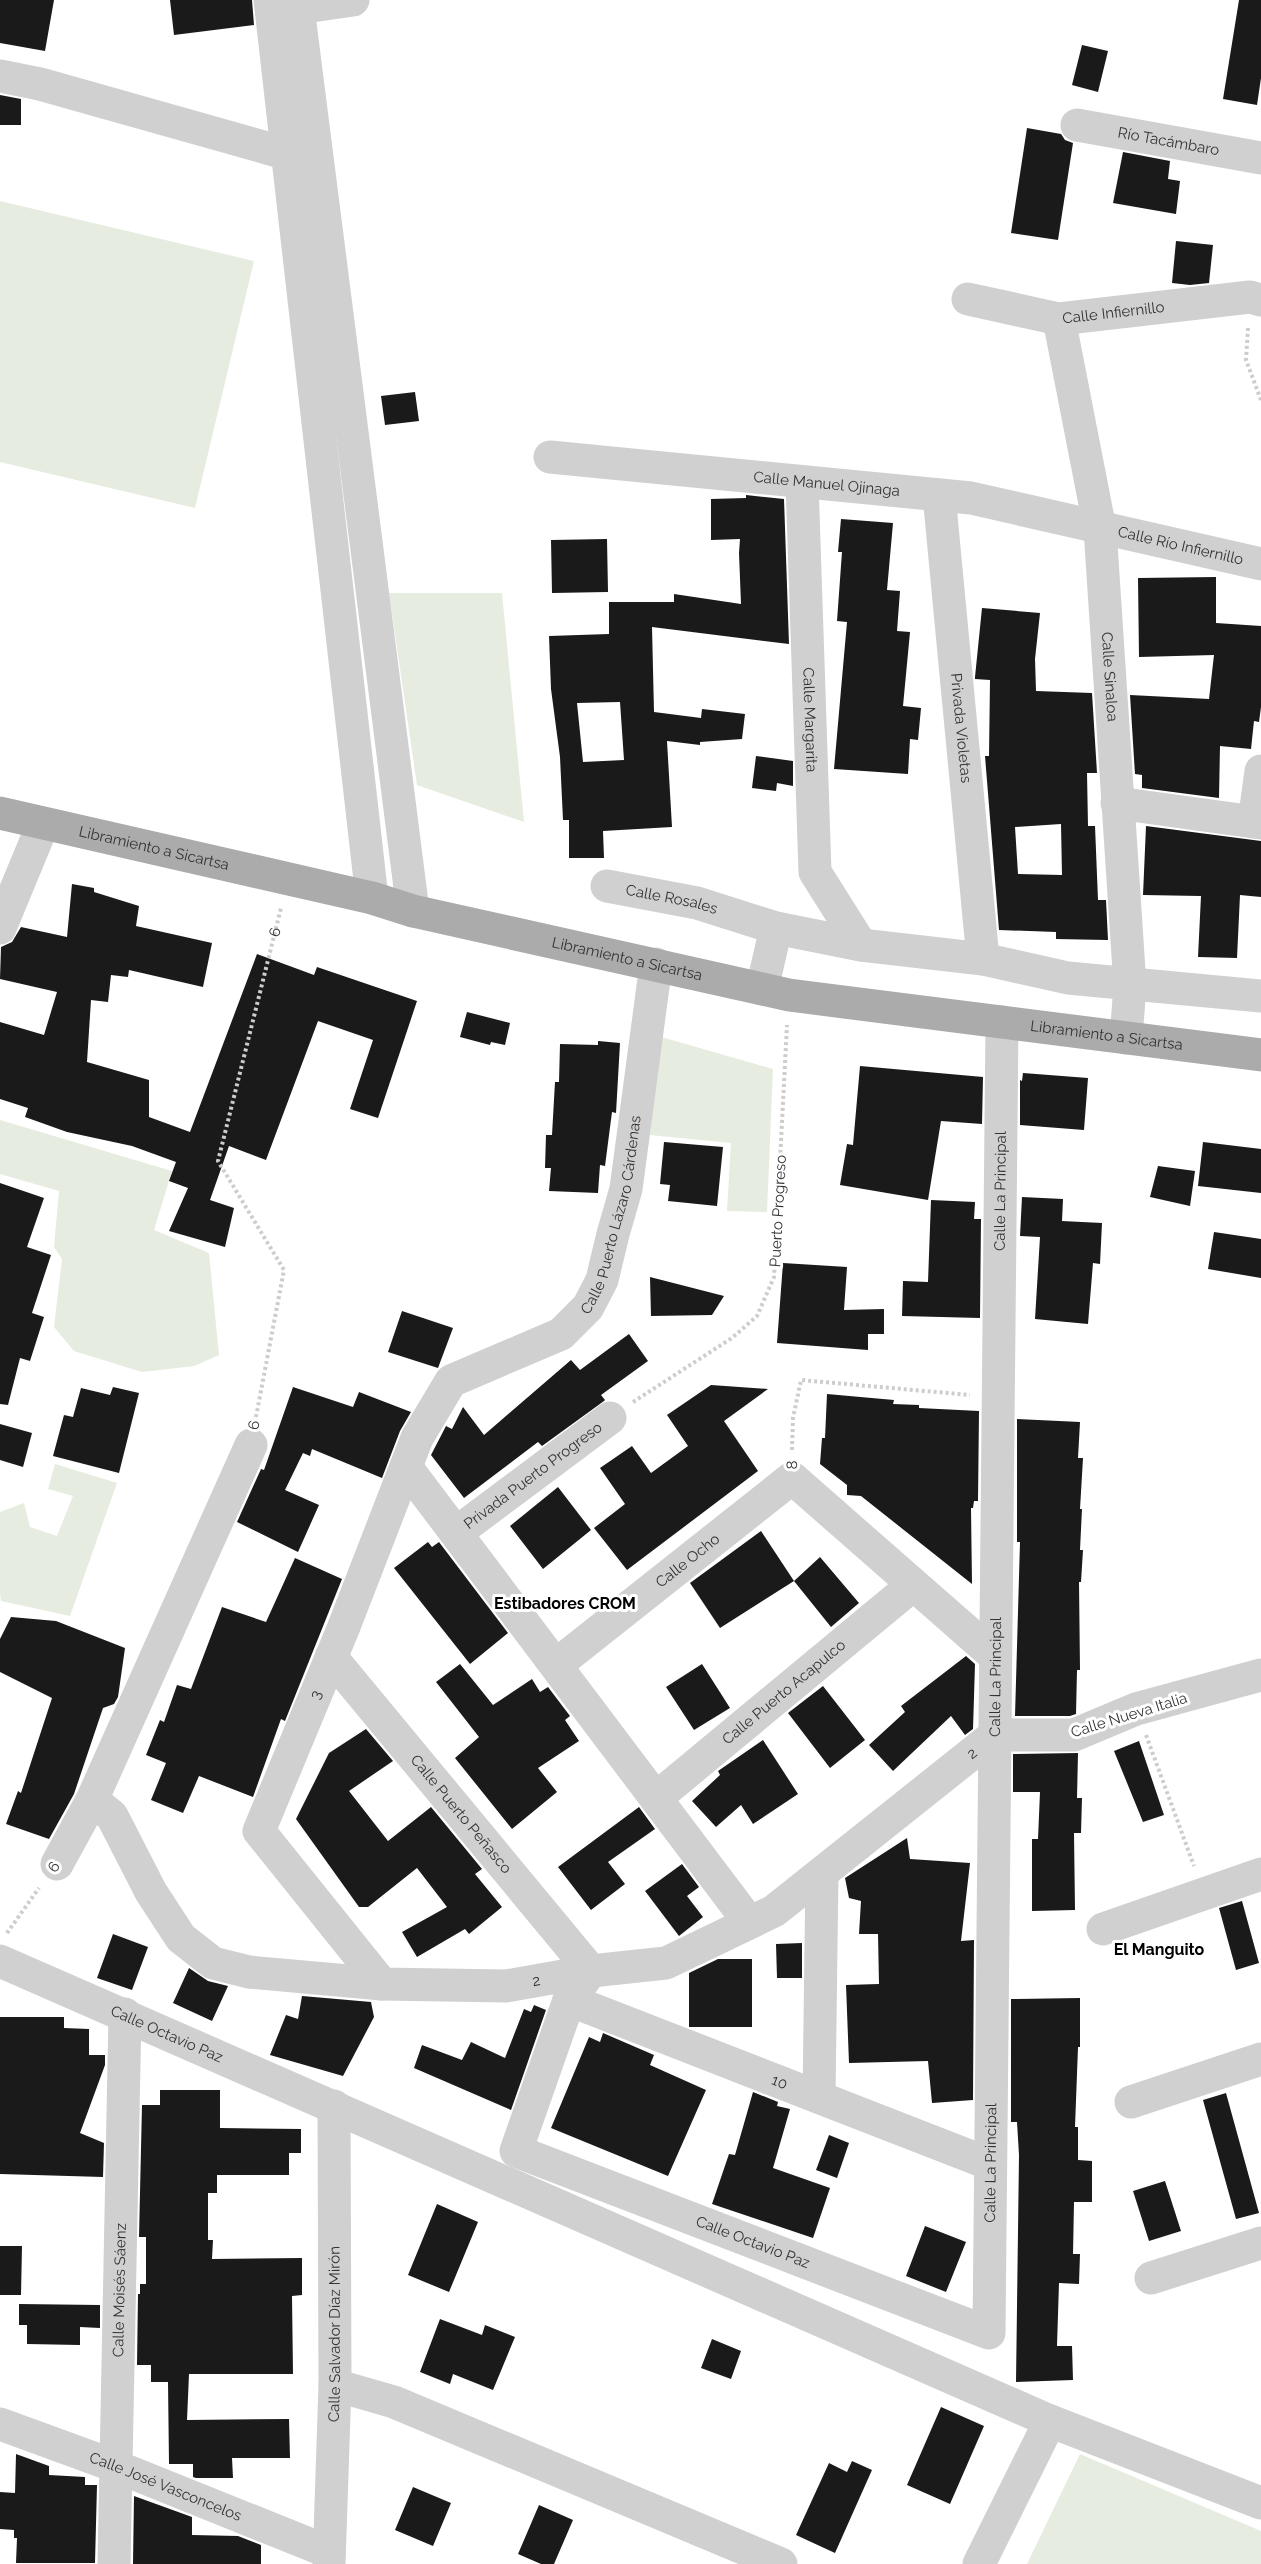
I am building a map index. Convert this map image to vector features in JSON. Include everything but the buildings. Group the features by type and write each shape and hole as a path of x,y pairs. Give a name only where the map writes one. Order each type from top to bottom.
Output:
{"main road":[{"name":"Libramiento a Sicartsa","path":"0,813 288,878 372,898 413,911 776,992 1261,1054"}],"street":[{"path":"289,2 353,0"},
{"path":"289,2 288,154 372,898"},
{"path":"289,2 413,911"},
{"path":"0,76 40,84 288,154"},
{"name":"Río Tacámbaro","path":"1077,125 1261,158"},
{"name":"Calle Infiernillo","path":"968,299 1059,319 1255,298"},
{"name":"Calle Sinaloa","path":"1059,319 1100,529 1130,986 1126,1038"},
{"name":"Calle Manuel Ojinaga","path":"550,457 971,498 1100,529"},
{"name":"Calle Margarita","path":"802,482 815,872 861,945"},
{"name":"Privada Violetas","path":"939,495 983,959"},
{"name":"Calle Río Infiernillo","path":"1100,529 1261,564"},
{"path":"1117,803 1258,822 1261,771"},
{"path":"0,928 43,824"},
{"name":"Calle Rosales","path":"607,886 697,903 777,928 861,945 983,959 1068,978 1130,986 1261,996"},
{"path":"776,992 777,928"},
{"name":"Calle Puerto Lázaro Cárdenas","path":"451,1381 561,1334 588,1307 602,1280 626,1190 656,964"},
{"name":"Calle La Principal","path":"989,2333 1002,1022"},
{"name":"3","path":"382,1984 260,1831 417,1438 451,1381"},
{"name":"Privada Puerto Progreso","path":"456,1533 610,1418"},
{"name":"6","path":"57,1864 92,1800 251,1445"},
{"path":"406,1467 749,1922"},
{"name":"8","path":"792,1478 996,1656"},
{"name":"Calle Ocho","path":"556,1665 792,1478"},
{"name":"Calle Puerto Acapulco","path":"656,1798 913,1585"},
{"name":"Calle Puerto Peñasco","path":"331,1658 591,1971"},
{"name":"Calle Nueva Italia","path":"995,1735 1074,1735 1136,1709 1261,1675"},
{"name":"2","path":"92,1800 112,1816 151,1892 182,1938 213,1963 249,1972 382,1984 506,1986 591,1971 666,1963 774,1911 995,1735"},
{"path":"819,2097 822,1873"},
{"path":"1103,1929 1261,1874"},
{"name":"Calle Octavio Paz","path":"1,1950 125,2014 1050,2421 1261,2503"},
{"path":"569,2000 591,1971"},
{"name":"10","path":"569,2000 990,2164"},
{"name":"Calle Octavio Paz","path":"569,2000 516,2151 989,2333"},
{"name":"Calle Moisés Sáenz","path":"114,2564 125,2014"},
{"path":"1131,2102 1261,2059"},
{"name":"Calle Salvador Díaz Mirón","path":"329,2558 335,2385 334,2106"},
{"path":"1151,2278 1261,2243"},
{"path":"335,2385 394,2402 781,2564"},
{"path":"979,2564 1050,2421"},
{"name":"Calle José Vasconcelos","path":"0,2424 115,2466 329,2558"}],"path":[{"path":"1255,298 1246,360 1261,400"},
{"name":"6","path":"251,1445 284,1270 218,1161 288,878"},
{"name":"Puerto Progreso","path":"610,1418 732,1338 757,1316 767,1295 774,1277 776,992"},
{"name":"8","path":"792,1478 793,1418 801,1380 998,1397"},
{"path":"1136,1709 1203,1893"},
{"name":"6","path":"1,1950 57,1864"}],"shaded area":[{"path":"0,201 254,261 195,508 0,462"},
{"path":"389,593 502,593 524,822 417,785"},
{"path":"658,1036 773,1069 767,1212 727,1211 731,1143 650,1135"},
{"path":"0,1120 172,1171 154,1230 209,1253 219,1355 194,1366 142,1372 74,1351 54,1327 62,1259 54,1247 59,1191 0,1174"},
{"path":"55,1464 117,1483 70,1616 1,1601 0,1593 0,1512 24,1503 30,1527 57,1536 73,1496 48,1489"},
{"path":"1080,2454 1261,2531 1261,2564 1027,2564"}],"district":[{"name":"Estibadores CROM","path":"565,1603"},
{"name":"El Manguito","path":"1159,1949"}]}
